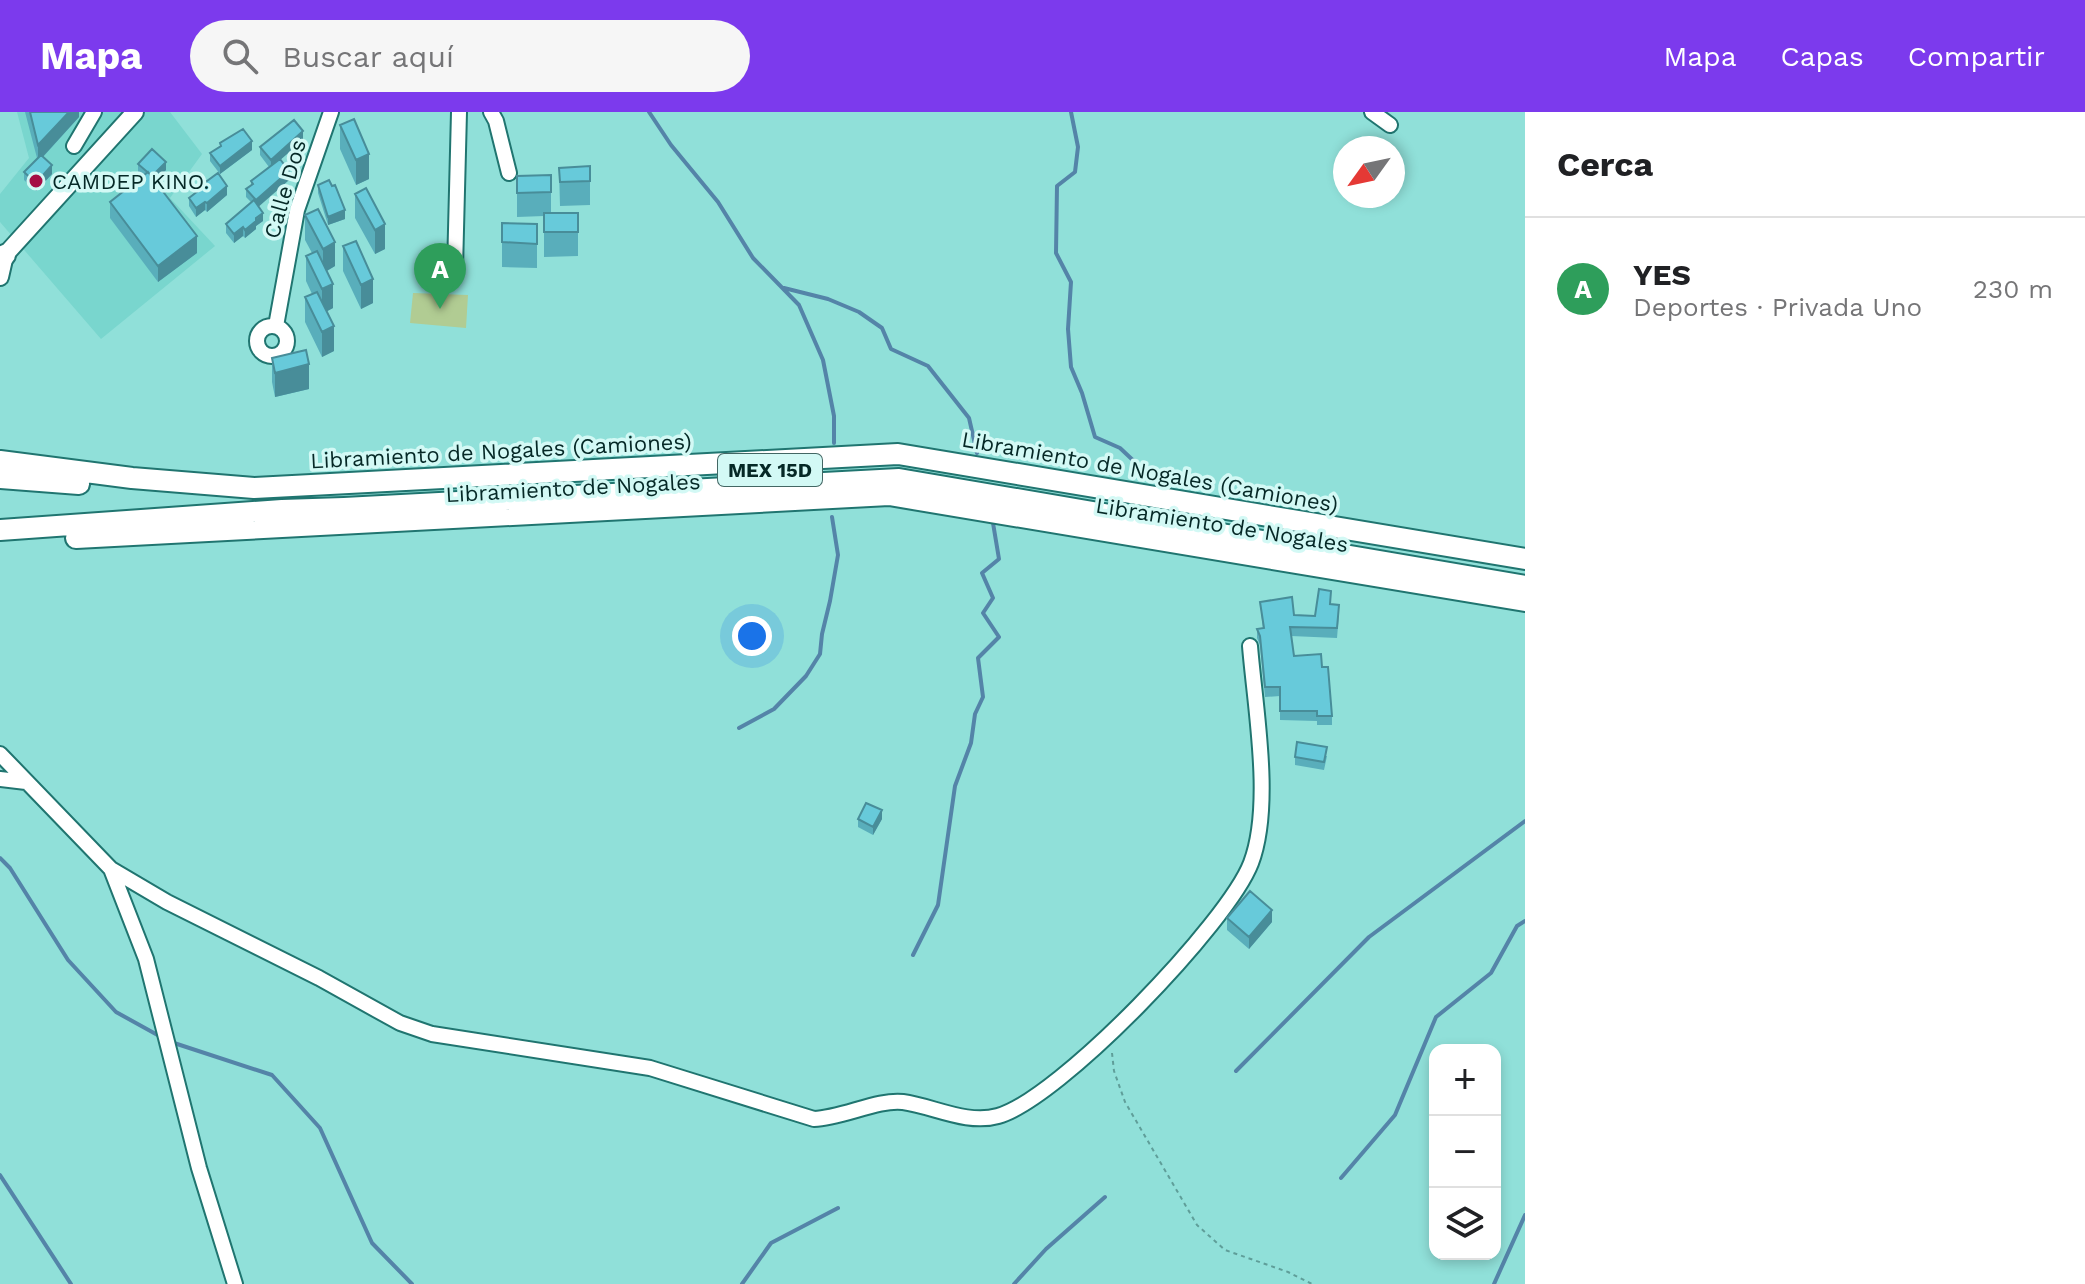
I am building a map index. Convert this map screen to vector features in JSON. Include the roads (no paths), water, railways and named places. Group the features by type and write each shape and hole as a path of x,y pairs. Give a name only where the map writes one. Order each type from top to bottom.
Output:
{"highway":[{"name":"Libramiento de Nogales (Camiones)","path":"5,470 254,488 898,454 1525,559"},
{"name":"MEX 15D","path":"5,470 244,497 897,464 1525,571"},
{"name":"Libramiento de Nogales","path":"0,530 282,510 899,479 1525,586"},
{"name":"Libramiento de Nogales","path":"0,543 889,495 1525,601"}],"main road":[{"path":"0,277 3,257 134,114 152,112"}],"street":[{"path":"74,146 94,112"},
{"name":"Calle Dos","path":"276,326 297,210 331,112"},
{"path":"455,269 459,112"},
{"path":"491,112 509,173"},
{"path":"1372,112 1390,125"},
{"path":"0,754 111,869 167,902 415,1030 632,1063 814,1119 832,1119 901,1102 969,1117 993,1117 1015,1110 1042,1094 1109,1032 1201,938 1232,897 1251,862 1259,826 1261,778 1250,646"},
{"path":"0,779 26,782"},
{"path":"111,869 146,959 199,1168 235,1284"}],"waterway":[{"path":"649,112 671,145 718,202 753,258 799,305 823,360 834,416 834,443"},
{"path":"1071,112 1078,147 1075,172 1057,186 1056,253 1071,282 1068,329 1071,367 1095,437 1120,448 1137,464"},
{"path":"784,288 828,299 859,312 882,328 891,349 928,366 969,418 977,453"},
{"path":"739,728 774,709 806,676 820,654 838,555 832,517"},
{"path":"913,955 938,905 955,786 971,743 975,714 983,697 978,658 999,637 983,613 993,598 982,573 999,559 992,517"},
{"path":"1236,1071 1369,937 1525,821"},
{"path":"0,858 10,868 68,960 116,1012 163,1038"},
{"path":"1341,1178 1395,1115 1436,1017 1491,973 1517,926 1525,921"},
{"path":"171,1042 272,1075 320,1128 372,1243 412,1284"},
{"path":"0,1175 71,1284"},
{"path":"1014,1284 1046,1249 1105,1197"},
{"path":"742,1284 771,1243 838,1208"},
{"path":"1494,1284 1525,1215"}],"place":[{"name":"CAMDEP KINO.","path":"36,181"},
{"name":"YES","path":"440,309"}]}
